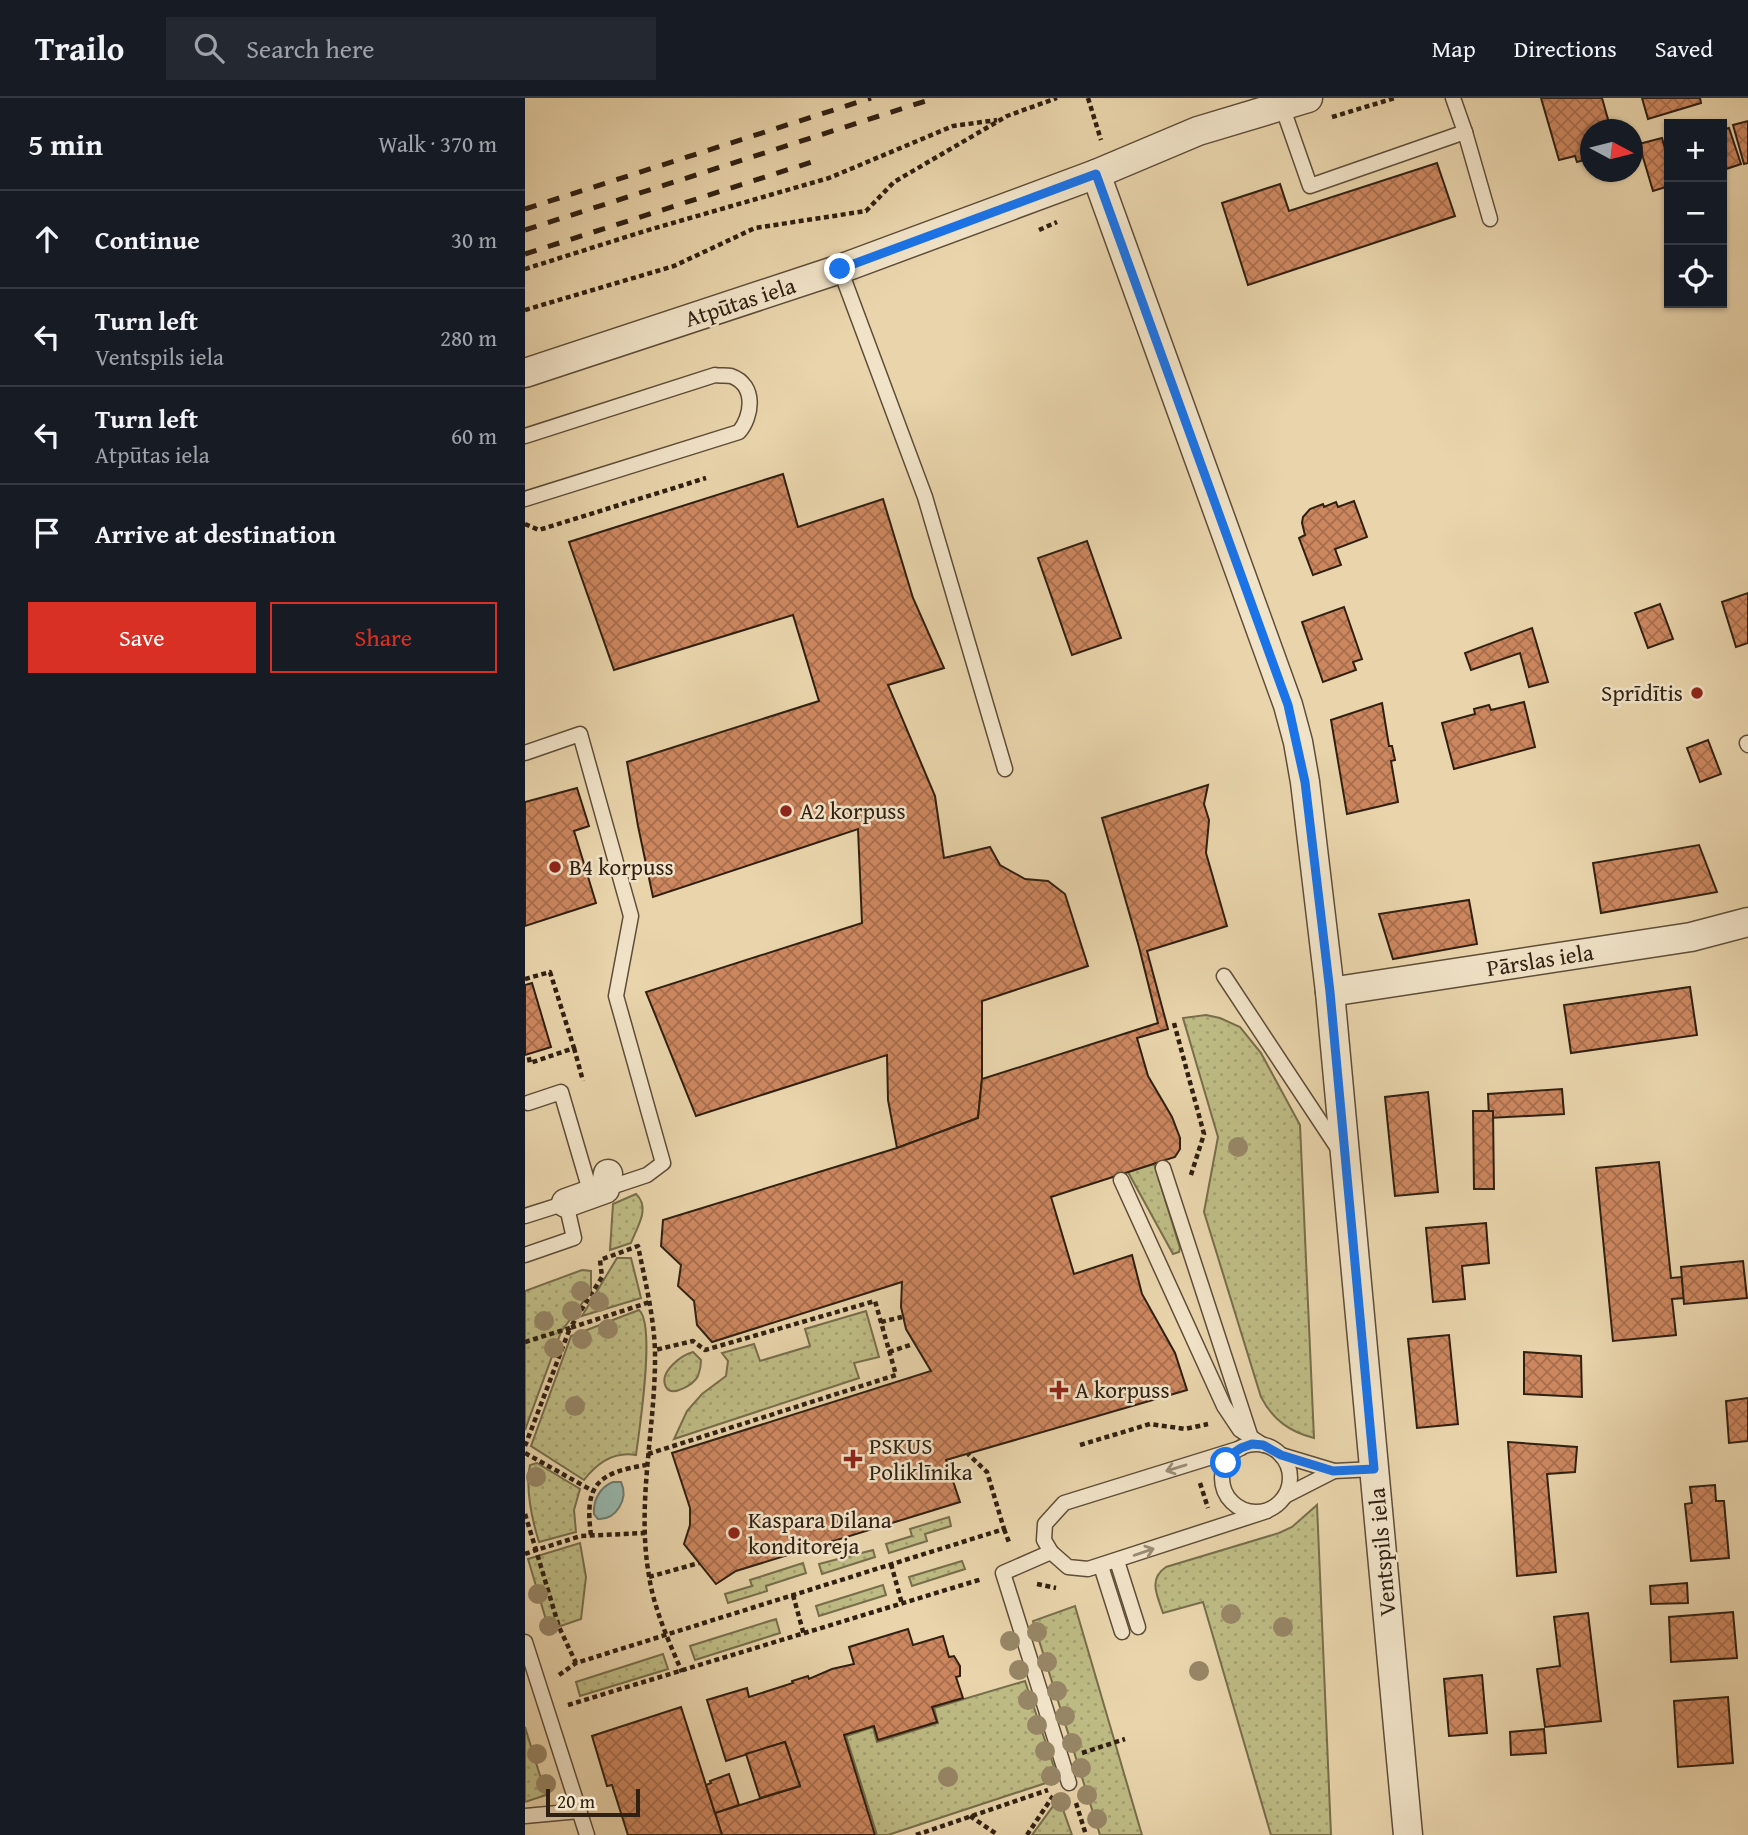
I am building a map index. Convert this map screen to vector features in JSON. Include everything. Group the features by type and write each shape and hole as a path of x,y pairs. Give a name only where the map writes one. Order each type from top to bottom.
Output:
{"street":[{"name":"Atpūtas iela","path":"525,373 840,269 1096,174 1198,131 1293,111"},
{"name":"Ventspils iela","path":"1096,174 1288,705 1305,782 1330,992 1408,1835"},
{"name":"Pārslas iela","path":"1330,992 1692,937 1748,922"}],"lane":[{"path":"1453,98 1490,219"},
{"path":"1293,111 1310,186 1465,132"},
{"path":"840,269 925,497 1005,769"},
{"path":"525,436 715,376 731,376 739,381 750,399 751,411 747,423 739,432 525,499"},
{"path":"525,753 580,734 631,916 616,996 663,1163 647,1175 593,1190 525,1216"},
{"path":"1224,976 1345,1160"},
{"path":"525,1255 574,1238 593,1190 561,1092 528,1103"},
{"path":"1163,1168 1250,1435"},
{"path":"1121,1180 1224,1406 1240,1430 1281,1455 1333,1471 1374,1469"},
{"path":"1263,1445 1252,1444 1064,1503 1045,1524 1044,1539 1051,1552 1068,1567 1088,1569 1101,1566 1267,1511 1285,1496 1333,1471"},
{"path":"1241,1448 1232,1454 1226,1463 1223,1485 1235,1504 1245,1510 1267,1511"},
{"path":"1281,1455 1288,1464 1290,1475 1290,1486 1285,1496"},
{"path":"1051,1552 1003,1573 1069,1783"},
{"path":"1117,1561 1138,1627"},
{"path":"1101,1566 1122,1632"},
{"path":"525,1642 587,1835"},
{"path":"525,1816 579,1811"}],"path":[{"path":"525,310 674,266 755,228 866,211 894,182 1002,119 1057,98"},
{"path":"1087,98 1104,148 1096,174"},
{"path":"1293,111 1395,98"},
{"path":"525,269 657,227 829,178 953,126 1002,119"},
{"path":"525,524 539,530 706,478"},
{"path":"525,979 550,972 573,1048 530,1063 528,1054"},
{"path":"1174,1023 1204,1134 1190,1179"},
{"path":"525,1446 570,1328 602,1277 600,1259 638,1246 650,1302 655,1350 646,1465 645,1533 649,1577 681,1672"},
{"path":"648,1454 896,1375 875,1301 705,1350 693,1341 655,1350"},
{"path":"525,1342 650,1302"},
{"path":"881,1322 902,1317"},
{"path":"889,1352 913,1344"},
{"path":"1080,1445 1150,1424 1185,1429 1212,1423"},
{"path":"525,1453 593,1491"},
{"path":"538,1683 558,1676 576,1663 1004,1529 987,1472 968,1454"},
{"path":"1195,1462 1213,1529"},
{"path":"590,1535 589,1501 603,1477 623,1469 646,1465"},
{"path":"525,1514 559,1627 576,1663"},
{"path":"525,1554 590,1535 645,1533"},
{"path":"649,1577 699,1563"},
{"path":"891,1564 902,1604"},
{"path":"546,1711 1003,1573"},
{"path":"793,1595 804,1634"},
{"path":"1061,1760 1125,1740"},
{"path":"1069,1783 1086,1835"},
{"path":"916,1835 1059,1787 1027,1835"},
{"path":"970,1816 998,1835"}],"shaded area":[{"path":"1206,1015 1240,1027 1261,1053 1300,1125 1314,1438 1283,1424 1261,1397 1204,1212 1218,1137 1183,1018"},
{"path":"1154,1164 1180,1248 1179,1252 1173,1254 1128,1172"},
{"path":"636,1194 643,1211 631,1243 610,1250 613,1204"},
{"path":"617,1258 631,1258 641,1298 582,1316"},
{"path":"582,1270 591,1271 591,1291 561,1332 525,1430 525,1291"},
{"path":"639,1310 644,1319 646,1356 636,1455 620,1455 606,1460 594,1468 584,1480 531,1446 571,1336"},
{"path":"866,1311 879,1357 854,1363 859,1378 674,1439 687,1411 702,1394 726,1376 728,1361 722,1353 754,1344 760,1361 810,1346 805,1329"},
{"path":"693,1352 701,1360 698,1376 683,1389 669,1390 664,1381 668,1370 678,1360"},
{"path":"537,1463 580,1489 574,1510 576,1532 539,1542 528,1483 530,1465"},
{"path":"1317,1505 1331,1835 1271,1835 1203,1602 1163,1613 1155,1588 1157,1577 1166,1567 1279,1533 1292,1527"},
{"path":"949,1517 951,1526 925,1534 927,1541 889,1553 886,1544 912,1536 910,1529"},
{"path":"580,1543 586,1577 581,1619 549,1630 528,1559"},
{"path":"873,1550 875,1557 822,1574 819,1564"},
{"path":"962,1561 965,1569 912,1586 909,1577"},
{"path":"803,1563 806,1573 766,1586 767,1591 728,1603 725,1594 752,1586 750,1580"},
{"path":"883,1585 886,1595 819,1616 816,1606"},
{"path":"1075,1606 1142,1835 1100,1835 1033,1621"},
{"path":"776,1619 780,1633 695,1660 690,1646"},
{"path":"663,1654 668,1669 580,1696 576,1682"},
{"path":"1025,1681 1058,1779 888,1835 877,1835 846,1736 873,1727 877,1742 938,1723 934,1708"},
{"path":"525,1727 546,1795 525,1802"},
{"path":"1059,1798 1072,1835 1032,1835"}],"water":[{"path":"613,1482 621,1482 622,1501 610,1516 598,1519 594,1514 596,1499 604,1487"}],"building":[{"path":"1541,98 1602,98 1608,119 1580,119 1580,161 1577,162 1575,156 1559,160"},
{"path":"1642,98 1700,98 1701,103 1648,119"},
{"path":"1748,121 1748,163 1744,164 1733,125"},
{"path":"1727,129 1741,164 1727,169"},
{"path":"1662,138 1664,188 1653,191 1643,157 1643,143"},
{"path":"1437,163 1455,216 1248,285 1222,203 1280,184 1289,211"},
{"name":"A2 korpuss","path":"783,474 798,527 883,499 913,598 944,668 888,685 935,796 944,858 990,847 1000,865 1025,879 1048,881 1065,894 1088,966 982,1001 982,1079 978,1118 897,1148 888,1100 887,1055 696,1116 646,992 862,923 858,829 653,897 627,762 819,701 793,615 614,670 569,542"},
{"path":"1354,501 1367,537 1335,549 1341,565 1313,575 1299,538 1305,535 1303,517 1310,509 1323,504 1324,507 1336,502 1338,507"},
{"path":"1087,541 1121,638 1072,655 1038,558"},
{"path":"1748,593 1748,643 1736,647 1722,602"},
{"path":"1660,604 1673,639 1648,648 1635,613"},
{"path":"1344,607 1362,659 1353,662 1356,670 1323,682 1302,622"},
{"path":"1532,628 1548,682 1529,687 1520,653 1471,670 1465,653"},
{"path":"1524,702 1535,747 1454,769 1442,723 1475,714 1474,709 1489,705 1491,710"},
{"path":"1382,703 1389,746 1392,746 1395,760 1391,761 1398,802 1347,814 1331,720"},
{"path":"1708,740 1721,774 1700,782 1687,748"},
{"name":"A korpuss","path":"1208,785 1204,804 1209,820 1206,853 1227,926 1147,951 1168,1029 1137,1038 1148,1076 1172,1117 1180,1138 1180,1149 1175,1157 1051,1197 1074,1274 1132,1255 1142,1294 1175,1353 1187,1390 946,1460 960,1502 736,1571 716,1584 684,1544 690,1525 690,1508 672,1453 931,1371 906,1329 901,1307 902,1282 712,1342 697,1325 694,1301 678,1286 681,1265 661,1246 663,1220 897,1148 978,1118 982,1079 1158,1023 1102,818"},
{"name":"B4 korpuss","path":"577,788 589,826 574,831 596,903 525,926 525,802"},
{"path":"1699,845 1717,892 1601,913 1593,863"},
{"path":"1469,900 1477,944 1393,959 1379,914"},
{"path":"532,983 551,1047 525,1055 525,985"},
{"path":"1690,987 1697,1035 1571,1053 1564,1005"},
{"path":"1562,1089 1564,1114 1489,1118 1488,1094"},
{"path":"1428,1092 1438,1192 1395,1196 1385,1097"},
{"path":"1473,1111 1493,1111 1494,1189 1474,1189"},
{"path":"1659,1162 1671,1278 1682,1277 1684,1298 1672,1299 1676,1335 1613,1341 1596,1168"},
{"path":"1486,1223 1489,1263 1462,1266 1465,1299 1433,1302 1426,1228"},
{"path":"1743,1261 1747,1298 1684,1304 1681,1267"},
{"path":"1449,1335 1458,1424 1417,1428 1408,1339"},
{"path":"1524,1352 1581,1356 1582,1397 1524,1394"},
{"path":"1748,1398 1748,1441 1729,1443 1726,1401"},
{"path":"1508,1442 1577,1447 1575,1472 1547,1474 1556,1572 1517,1576"},
{"path":"1715,1485 1716,1501 1724,1501 1729,1558 1691,1561 1685,1504 1692,1503 1690,1487"},
{"path":"1687,1583 1688,1603 1651,1604 1650,1586"},
{"path":"1733,1612 1737,1658 1671,1662 1669,1617"},
{"path":"1588,1613 1601,1721 1545,1727 1537,1669 1560,1666 1554,1617"},
{"path":"908,1629 913,1645 943,1636 949,1657 954,1656 960,1666 960,1676 956,1677 963,1698 932,1707 937,1722 878,1740 874,1726 844,1735 875,1835 722,1835 715,1813 800,1786 785,1742 726,1761 707,1700 747,1688 749,1697 793,1683 792,1681 808,1676 809,1679 832,1669 854,1664 849,1647"},
{"path":"1482,1675 1487,1733 1449,1736 1444,1679"},
{"path":"1728,1697 1733,1763 1678,1767 1674,1701"},
{"path":"681,1707 722,1835 628,1835 612,1785 607,1786 592,1736"},
{"path":"1544,1729 1546,1753 1511,1755 1510,1732"},
{"path":"785,1742 800,1786 760,1798 746,1754"},
{"path":"729,1774 739,1805 715,1813 706,1785"}],"railway":[{"path":"525,209 871,98"},
{"path":"525,230 935,98"},
{"path":"525,254 818,160"}],"place":[{"name":"Sprīdītis","path":"1697,693"},
{"name":"A2 korpuss","path":"786,811"},
{"name":"B4 korpuss","path":"555,867"},
{"name":"A korpuss","path":"1059,1390"},
{"name":"PSKUS Poliklīnika","path":"853,1459"},
{"name":"Kaspara Dilana konditoreja","path":"734,1533"}],"route":[{"path":"840,269 1096,174 1288,705 1305,782 1330,992 1374,1469 1333,1471 1281,1455 1273,1448 1252,1444 1232,1454 1226,1463"}]}
